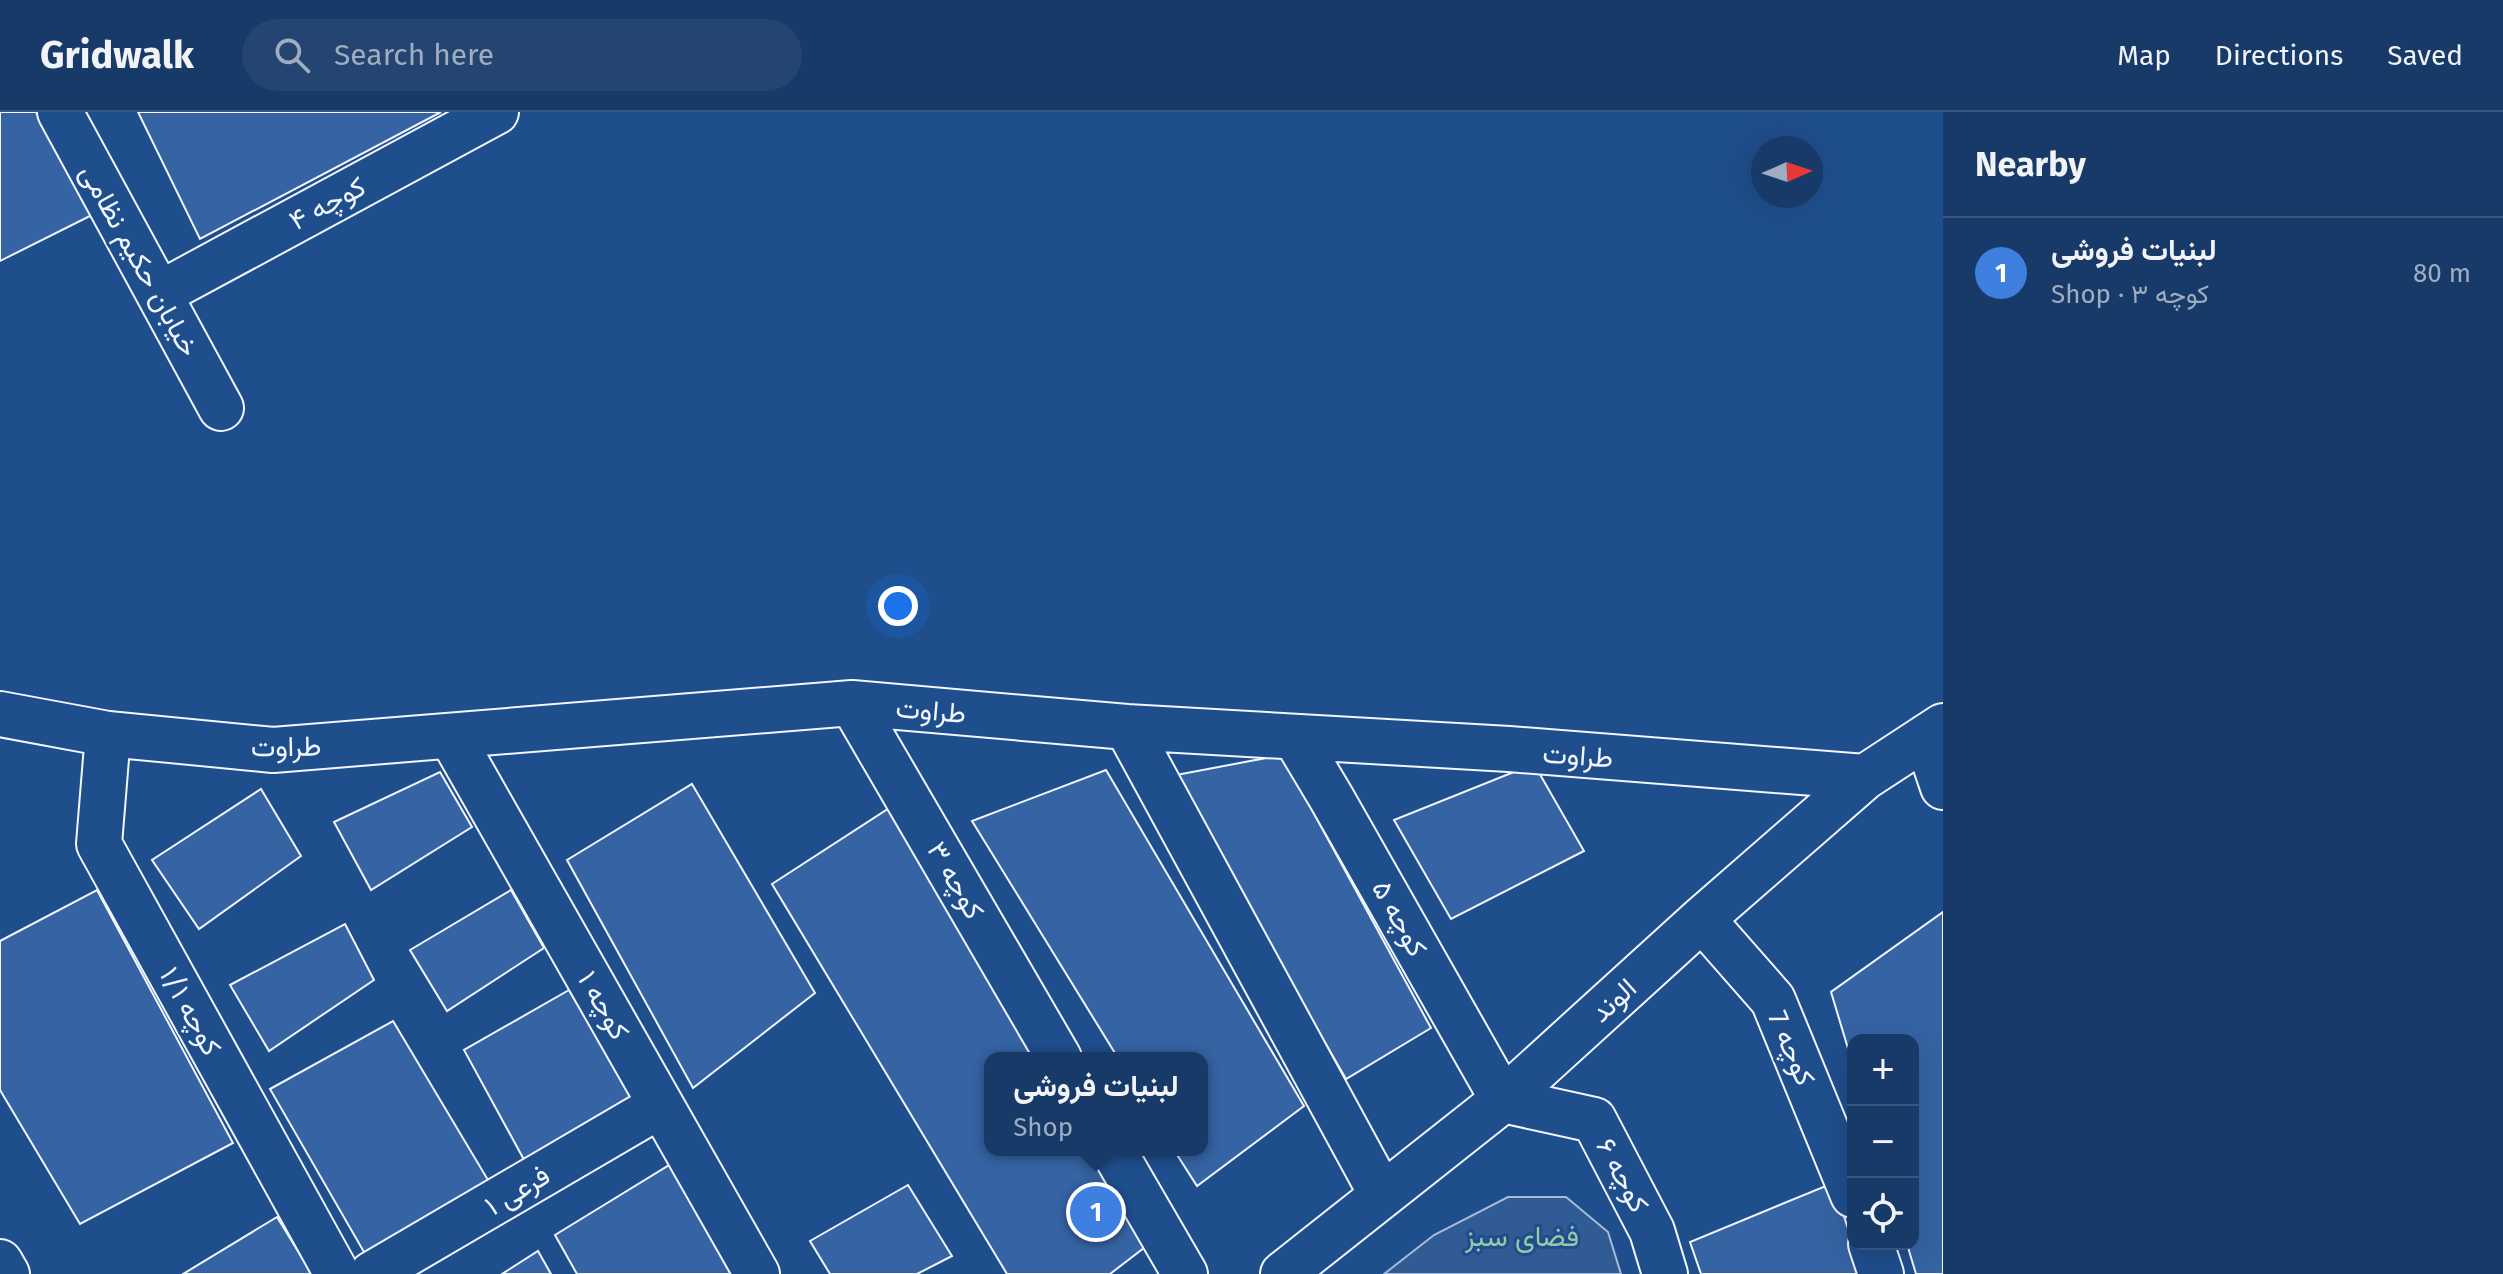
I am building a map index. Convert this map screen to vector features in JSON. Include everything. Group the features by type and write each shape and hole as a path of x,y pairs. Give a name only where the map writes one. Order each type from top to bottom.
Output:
{"street":[{"name":"خیابان حکیم نظامی","path":"60,112 221,408"},
{"name":"کوچه ۴","path":"159,294 496,112"},
{"name":"طراوت","path":"0,714 108,734 273,750 852,703 1127,727 1509,749 1865,777"},
{"name":"کوچه ۳","path":"852,703 1056,1052"},
{"path":"1127,727 1382,1195"},
{"path":"1934,731 1943,787"},
{"name":"الوند","path":"1283,1274 1503,1100 1702,919 1865,777 1934,731"},
{"name":"کوچه ۱/۱","path":"108,734 99,844 337,1274"},
{"name":"کوچه ۱","path":"451,736 757,1274"},
{"name":"کوچه ۵","path":"1295,737 1503,1100"},
{"name":"کوچه 7","path":"1702,919 1773,1000 1847,1180"},
{"name":"کوچه ۶","path":"1503,1100 1594,1120 1652,1231 1665,1274"},
{"name":"فرعی ۱","path":"372,1274 661,1105"},
{"path":"1116,1156 1185,1274"},
{"path":"1873,1250 1881,1274"},
{"path":"0,1262 7,1274"}],"shaded area":[{"name":"فضای سبز","path":"1508,1197 1566,1197 1608,1232 1621,1274 1384,1274 1434,1235"}],"building":[{"path":"0,112 36,112 92,215 0,261"},
{"path":"138,112 441,112 200,239"},
{"path":"1282,755 1431,1028 1346,1079 1171,776"},
{"path":"1534,764 1584,851 1451,919 1394,820"},
{"path":"1106,770 1304,1106 1197,1186 1178,1156 1208,1156 1208,1052 1114,1052 972,821"},
{"path":"440,772 472,827 371,890 334,822"},
{"path":"692,784 815,993 693,1088 567,860"},
{"path":"261,789 301,856 199,929 152,860"},
{"path":"894,805 1041,1052 984,1052 984,1156 1103,1156 1153,1241 1110,1274 1007,1274 772,884"},
{"path":"97,890 233,1143 80,1224 0,1090 0,941"},
{"path":"511,890 544,948 447,1011 410,950"},
{"path":"1943,912 1943,1274 1916,1274 1909,1250 1919,1250 1919,1034 1847,1034 1847,1045 1831,992"},
{"path":"345,924 374,980 269,1051 230,985"},
{"path":"569,990 635,1103 528,1167 464,1050"},
{"path":"393,1021 494,1190 368,1259 270,1089"},
{"path":"671,1164 732,1274 577,1274 555,1235"},
{"path":"1833,1183 1847,1225 1847,1250 1855,1250 1863,1274 1701,1274 1690,1242"},
{"path":"908,1185 952,1256 917,1274 830,1274 810,1241"},
{"path":"277,1217 312,1274 183,1274"},
{"path":"538,1251 551,1274 502,1274"}],"place":[{"name":"لبنیات فروشی","path":"1096,1212"}]}
